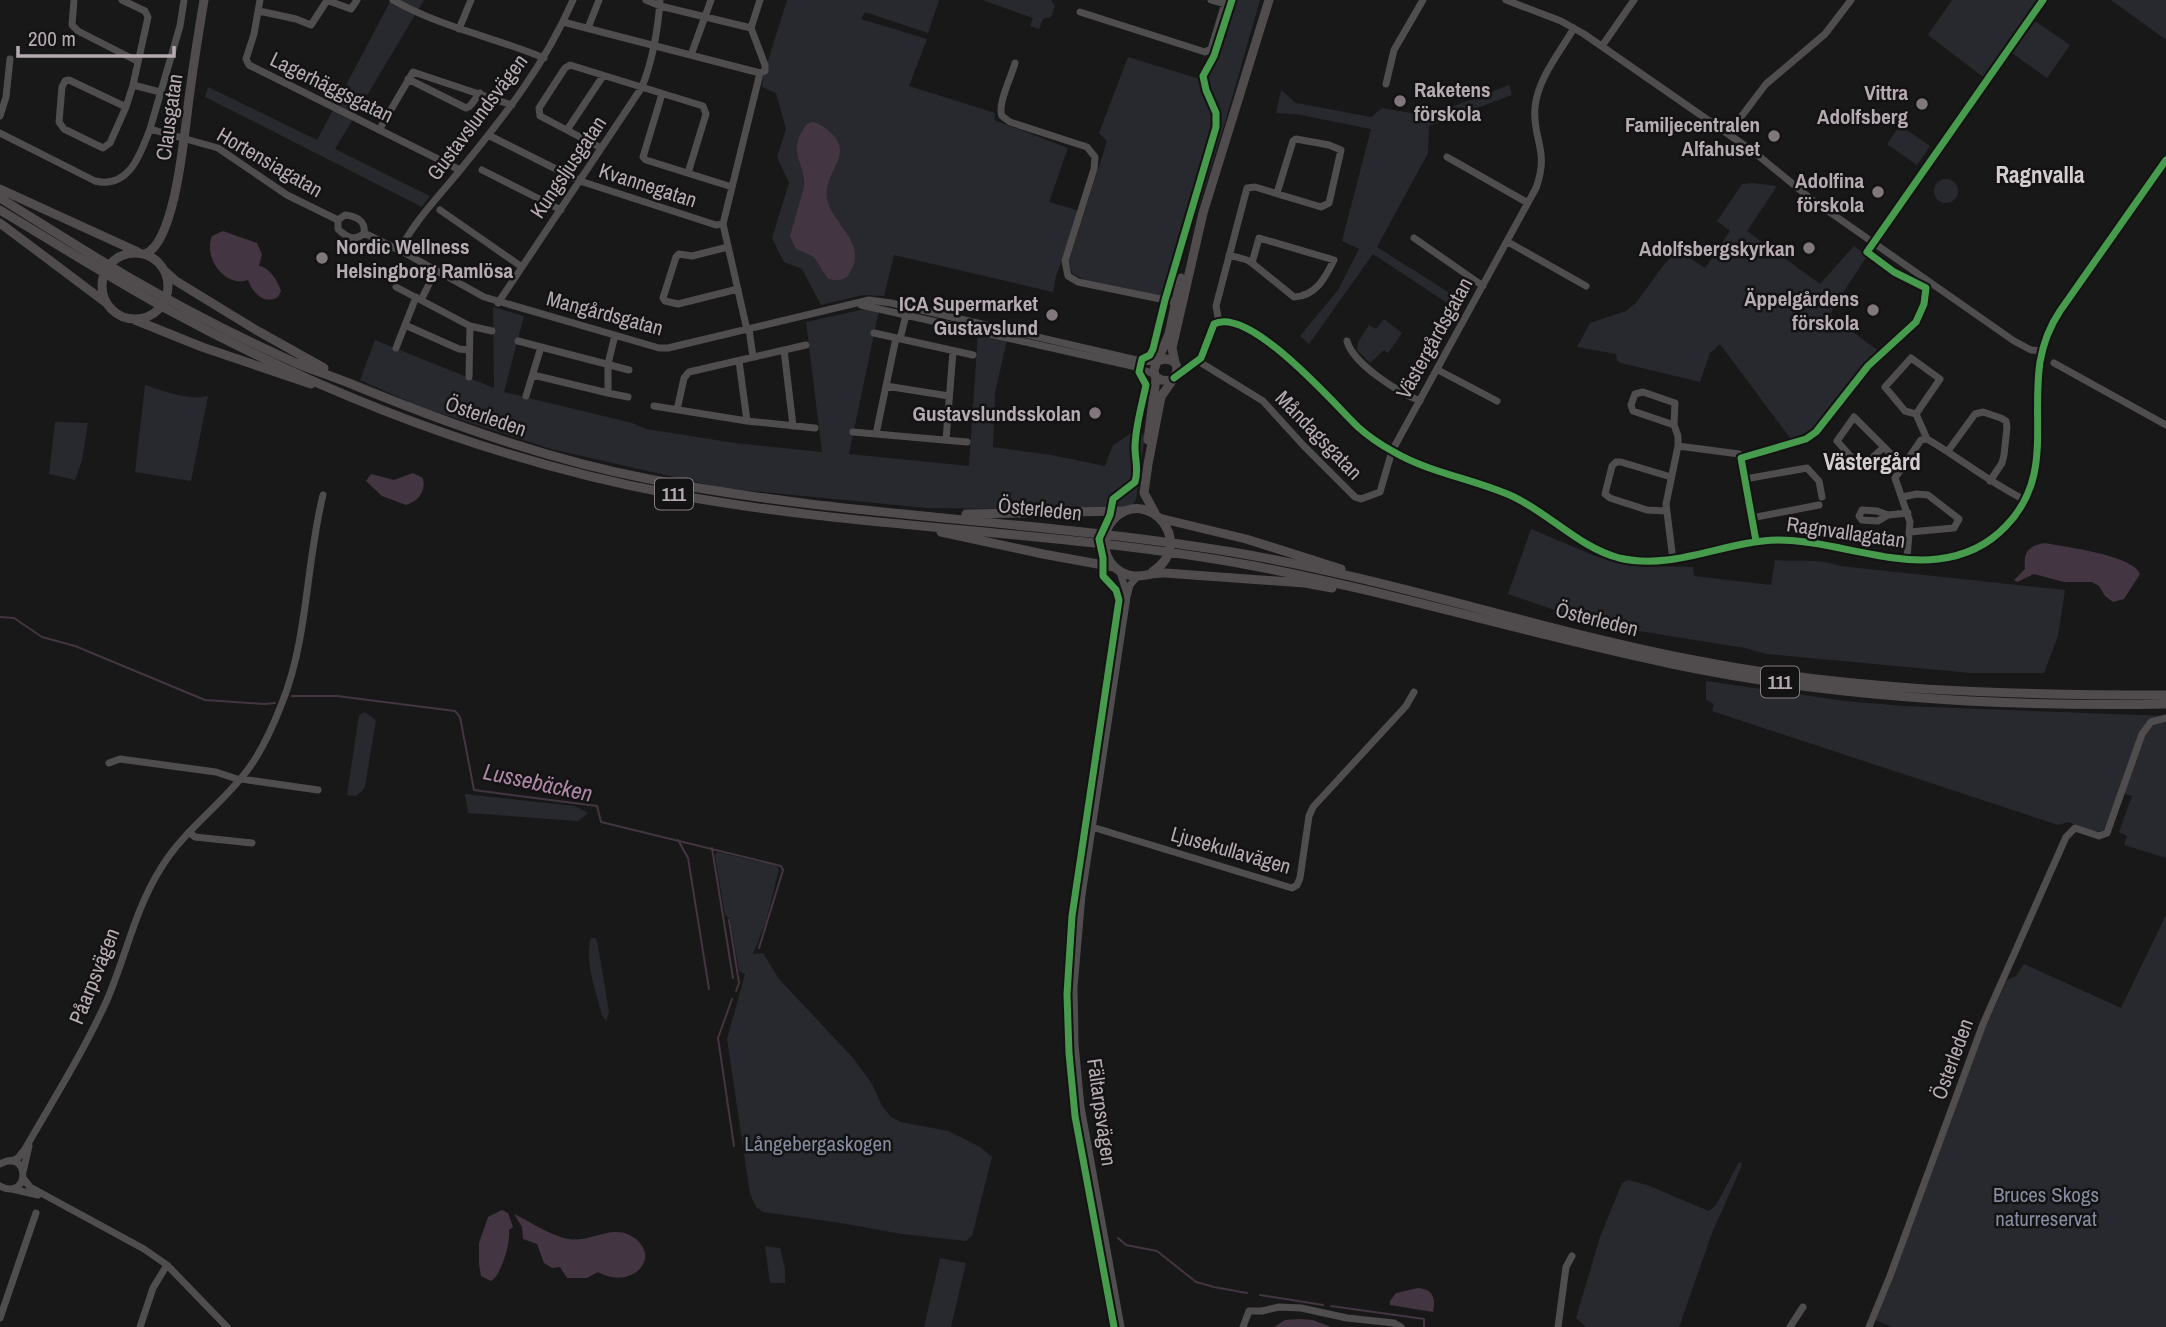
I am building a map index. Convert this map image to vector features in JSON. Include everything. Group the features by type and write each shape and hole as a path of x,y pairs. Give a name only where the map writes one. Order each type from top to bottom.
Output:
{"main road":[{"name":"Clausgatan","path":"144,254 154,250 174,200 204,0"},
{"path":"1152,572 1166,560 1170,548 1170,536 1146,500 1145,483 1161,397 1177,372 1172,348 1203,213 1269,0"},
{"path":"0,189 154,258 176,281 354,385"},
{"name":"Österleden","path":"0,198 125,275 296,362 500,440 592,467 758,498 1066,529 1230,552 1382,583 1625,645 1826,681 1930,690 2166,695"},
{"name":"Österleden","path":"0,210 169,310 250,351 355,398 459,437 540,462 643,488 767,509 1065,538 1182,554 1338,583 1677,666 1816,688 1986,702 2166,705"},
{"path":"1117,569 1105,551 1104,539 1107,528 1120,514 1131,510 1140,493 1157,361 1169,334 1188,252 1203,213"},
{"path":"0,223 117,314 202,347 355,398"},
{"name":"Clausgatan","path":"161,237 160,251 164,270"},
{"path":"107,304 102,289 106,270 112,262 124,255 144,254"},
{"path":"135,320 151,316 165,302 169,283 164,270"},
{"path":"1157,361 1166,359 1175,363"},
{"path":"1155,376 1173,379"},
{"path":"921,515 1149,511 1158,516 1246,539 1382,583"},
{"path":"903,524 1117,569 1138,576 1152,572 1306,583 1402,599"},
{"path":"2094,695 2166,689"}],"street":[{"path":"74,0 72,25 78,31 137,61"},
{"path":"122,0 145,11 148,18 133,85 126,107 110,143 103,148 64,129 59,122 62,87 67,80 126,107"},
{"path":"0,133 95,181 107,183 120,179 131,170 150,130 180,26 184,0"},
{"name":"Lagerhäggsgatan","path":"260,0 246,59 249,65 460,170"},
{"path":"259,11 311,25 326,2 351,9 357,0"},
{"path":"393,0 459,29 544,58"},
{"path":"459,29 471,0"},
{"name":"Gustavslundsvägen","path":"400,250 421,219 512,105 544,58 572,0"},
{"path":"588,28 600,0"},
{"path":"646,0 751,28"},
{"path":"691,55 711,0"},
{"path":"753,357 723,224 765,65 751,28 760,0"},
{"path":"1080,12 1205,52 1210,49 1226,2 1212,0"},
{"path":"1386,85 1394,50 1423,0"},
{"path":"1506,0 1574,28 1602,46 1728,134 1811,199 2014,341 2031,350 2042,351"},
{"path":"1602,46 1634,0"},
{"path":"1842,0 1844,9"},
{"path":"1728,134 1766,84 1825,34 1851,0"},
{"name":"Kungsljusgatan","path":"498,303 642,87 655,46 660,3"},
{"path":"563,22 762,72"},
{"name":"Västergårdsgatan","path":"1392,451 1536,188 1542,166 1542,152 1535,118 1536,99 1544,78 1574,28"},
{"path":"0,116 6,97 10,59"},
{"path":"1015,63 1000,105 1002,116 1010,122 1087,147 1095,158 1066,258 1068,276 1078,282 1175,302 1178,316"},
{"path":"601,148 540,116 539,108 565,68 570,65 703,106 705,110 688,173"},
{"path":"379,130 408,79 415,72 512,105"},
{"path":"566,130 603,76"},
{"path":"408,79 466,107 470,106 480,93"},
{"path":"133,85 160,92"},
{"path":"662,93 643,157 732,187"},
{"name":"Hortensiagatan","path":"150,130 222,150 287,195 338,220"},
{"name":"Kvannegatan","path":"488,135 580,181 716,225 723,224"},
{"path":"1173,379 1203,355 1210,330 1219,322 1216,306 1247,188 1255,187 1321,207 1325,206 1329,203 1341,150 1329,145 1296,139 1293,141 1277,193"},
{"path":"1447,157 1528,204"},
{"name":"Ragnvallagatan","path":"1219,322 1242,328 1286,355 1357,425 1392,451 1422,466 1512,496 1580,541 1604,552 1636,561 1673,560 1756,541 1789,541 1907,558 1936,559 1961,555 2000,532 2025,500 2036,465 2038,376 2042,351 2060,311 2166,160"},
{"path":"482,170 561,210"},
{"path":"440,210 522,267"},
{"name":"Hortensiagatan","path":"338,220 345,215 359,219 364,233"},
{"name":"Hortensiagatan","path":"338,220 338,229 349,237 359,237 364,233"},
{"name":"Hortensiagatan","path":"364,233 400,250"},
{"path":"1229,255 1252,263 1294,297 1311,293 1327,275 1334,260 1259,238 1252,263"},
{"path":"1414,238 1483,286"},
{"path":"1508,242 1586,286"},
{"path":"729,247 692,256 679,254 663,298 678,304 738,289"},
{"name":"Mangårdsgatan","path":"400,250 498,303 668,348 870,300 1144,369 1155,376"},
{"path":"396,348 419,299 436,271"},
{"path":"396,287 470,326 492,331"},
{"path":"876,434 907,310"},
{"name":"Mangårdsgatan","path":"907,310 1141,361 1157,361"},
{"path":"405,326 459,349 469,350"},
{"path":"468,377 470,326"},
{"path":"874,333 973,355"},
{"path":"608,393 608,364 615,335"},
{"path":"518,341 629,370"},
{"path":"1347,341 1351,350 1383,382 1420,401"},
{"path":"677,410 684,378 690,372 806,345"},
{"path":"526,396 541,347"},
{"path":"785,350 793,426"},
{"path":"946,440 953,351"},
{"path":"1911,358 1940,379 1916,414 1905,411 1885,387 1911,358"},
{"path":"739,360 747,421"},
{"path":"1175,363 1196,363"},
{"name":"Måndagsgatan","path":"1196,363 1262,401 1356,498 1361,499 1381,491 1392,451"},
{"path":"2054,363 2166,425"},
{"path":"1438,370 1497,401"},
{"path":"533,375 628,397"},
{"path":"886,386 949,396"},
{"path":"1673,560 1666,511 1678,446 1674,425 1676,406 1672,401 1643,392 1635,394 1631,405 1633,411 1674,425"},
{"path":"654,406 747,421 815,428"},
{"path":"1948,451 1975,414 1983,412 2006,421 2002,463 1990,481"},
{"path":"1916,414 1927,439 1990,481 2025,500"},
{"path":"1884,447 1860,467 1837,441 1854,417 1884,447 1902,466"},
{"path":"853,432 967,442"},
{"path":"1907,558 1910,532 1908,513 1895,480 1919,442 1927,439"},
{"path":"1678,446 1739,454 1756,541"},
{"path":"1666,511 1647,510 1610,498 1604,489 1616,463 1621,462 1671,477"},
{"path":"1745,479 1807,468 1819,481 1822,497"},
{"name":"Påarpsvägen","path":"12,1160 21,1155 33,1136 99,1016 153,881 189,832 240,779 262,747 289,683 323,495"},
{"path":"1902,497 1928,495 1959,519 1954,528 1910,532"},
{"path":"1751,518 1819,505"},
{"path":"1888,515 1908,513"},
{"name":"Fältarpsvägen","path":"1117,569 1127,597"},
{"name":"Fältarpsvägen","path":"1121,1327 1085,1130 1075,1044 1074,987 1077,941 1092,827 1127,597 1130,585 1138,576"},
{"name":"Ljusekullavägen","path":"1092,827 1292,888 1300,878 1311,809 1406,706 1414,692"},
{"name":"Österleden","path":"1869,1327 1877,1312 1983,1024 2066,837 2075,828 2099,836 2106,834 2142,734 2151,722 2166,718"},
{"path":"109,762 120,760 216,772 240,779 318,790"},
{"path":"189,832 195,837 252,843"},
{"name":"Påarpsvägen","path":"23,1175 33,1136"},
{"path":"0,1162 12,1160 19,1164 28,1186 144,1249 167,1265 227,1327"},
{"path":"5,1189 18,1186 23,1175"},
{"path":"5,1189 52,1199"},
{"path":"0,1318 36,1213"},
{"path":"1558,1327 1566,1266 1572,1256"},
{"path":"140,1327 153,1288 167,1265"},
{"path":"1243,1327 1250,1311 1284,1307 1401,1327"},
{"path":"1790,1327 1803,1307"}],"green space":[{"path":"391,0 424,0 335,149 430,196 422,207 205,97 208,87 317,140"},
{"path":"787,0 939,0 928,33 865,12 861,19 927,39 909,86 995,113 994,120 1068,148 1049,202 1080,211 1056,276 1053,292 894,255 884,296 863,295 821,305 802,269 784,262 772,238 789,183 777,157 786,129 776,93 762,87"},
{"path":"982,0 1051,0 1055,6 1051,17 1043,19 1039,29 1030,26 1033,18"},
{"path":"1234,0 1260,0 1170,298 1085,280 1073,274 1068,263 1107,141 1099,133 1128,57 1206,81"},
{"path":"1952,0 2041,0 1987,80 1928,35"},
{"path":"2111,0 2166,0 2166,40"},
{"path":"2035,21 2070,45 2047,78 2012,53"},
{"path":"1509,85 1512,95 1429,126 1428,153 1377,247 1464,302 1459,311 1373,254 1309,344 1300,336 1338,290 1359,249 1342,241 1371,129 1296,114 1276,113 1281,90 1296,103 1371,117 1382,108 1428,116"},
{"path":"1900,125 1930,146 1917,165 1887,144"},
{"path":"1946,179 1955,182 1958,191 1955,200 1946,203 1937,200 1934,191 1937,182"},
{"path":"1742,184 1777,186 1747,231 1820,284 1854,246 1867,256 1831,314 1884,355 1851,390 1815,437 1796,446 1720,344 1710,353 1700,382 1621,363 1617,361 1616,354 1577,347 1590,323 1626,311 1636,303 1678,250 1705,268 1730,231 1717,221"},
{"path":"493,307 524,316 504,392 632,423 646,429 735,443 822,452 806,322 865,309 879,310 849,454 969,466 978,333 1007,340 995,393 993,447 1105,466 1113,445 1133,432 1145,435 1136,500 1133,504 1117,510 927,508 722,488 551,449 421,407 360,380 375,340 494,388"},
{"path":"1384,319 1402,333 1388,353 1384,350 1370,363 1357,350 1358,342 1369,325 1376,329"},
{"path":"145,385 184,396 208,396 191,481 135,472"},
{"path":"55,422 88,423 82,460 75,480 49,474"},
{"path":"1531,529 1595,556 1630,566 1693,567 1694,576 1771,585 1775,560 1816,561 1840,566 2065,590 2058,636 2044,673 1971,673 1766,654 1745,648 1595,624 1508,594"},
{"path":"1706,681 1845,701 1904,706 2166,716 2166,858 2124,845 2127,836 2119,832 2132,796 2119,792 2108,825 2102,831 2096,832 2068,822 2058,825 1712,711 1714,704 1706,700"},
{"path":"365,712 376,720 365,786 356,796 347,795 359,715"},
{"path":"465,794 575,806 588,813 578,821 468,813"},
{"name":"Långebergaskogen","path":"717,852 779,869 766,921 753,954 763,953 779,979 854,1059 891,1117 901,1122 948,1131 980,1147 992,1157 972,1236 966,1241 902,1234 763,1212 756,1207 750,1194 727,1039 745,974 739,971 730,919 725,915 715,855"},
{"name":"Bruces Skogs naturreservat","path":"2166,915 2166,1327 1892,1327 1875,1320 1979,1041 2007,980 2016,976 2024,964 2121,1008"},
{"path":"591,938 597,940 609,1012 606,1021 592,976 589,956"},
{"path":"1739,1162 1742,1164 1740,1170 1712,1233 1679,1327 1586,1327 1576,1318 1600,1237 1622,1183 1628,1180 1647,1185 1709,1211 1716,1205"},
{"path":"765,1246 780,1248 785,1283 770,1283"},
{"path":"940,1258 966,1263 951,1327 924,1327"}],"shaded area":[{"path":"813,122 831,133 838,141 840,149 829,180 827,198 855,251 851,271 841,280 828,279 814,257 796,249 790,236 804,187 798,143 807,124"},
{"path":"223,231 257,243 262,254 259,266 270,272 275,279 281,291 278,297 264,299 256,294 248,280 231,280 218,269 213,262 210,245 212,236"},
{"path":"413,473 423,478 423,487 418,498 406,505 382,496 366,481 371,474 394,480"},
{"path":"2045,543 2112,557 2135,567 2140,574 2124,599 2113,602 2092,582 2064,582 2034,574 2017,582 2014,580 2025,569 2028,551"},
{"path":"502,1210 508,1213 513,1227 509,1230 502,1266 491,1281 481,1276 479,1243 488,1217"},
{"path":"514,1214 548,1232 569,1239 625,1233 642,1245 644,1262 639,1270 621,1278 598,1272 587,1278 567,1278 560,1267 552,1268 544,1263 537,1244 523,1239 522,1227"},
{"path":"1418,1288 1427,1290 1432,1295 1433,1312 1390,1305 1396,1293"},
{"path":"1285,1320 1313,1320 1331,1327 1274,1327"}],"waterway":[{"name":"Lussebäcken","path":"0,617 14,618 42,637 75,646 205,700 275,703"},
{"name":"Lussebäcken","path":"292,696 337,696 455,711 460,717 474,790 597,806 601,822 781,866 783,870 759,948"},
{"path":"678,840 688,858 709,989"},
{"path":"712,848 733,978"},
{"path":"729,920 739,983 736,991"},
{"path":"732,999 718,1038 734,1146"},
{"path":"1118,1238 1126,1245 1157,1251 1196,1282 1247,1293"},
{"path":"1260,1295 1323,1305"},
{"path":"1331,1306 1424,1319 1424,1327"}],"cycle path":[{"path":"1114,1327 1075,1116 1067,994 1072,916 1119,600 1116,590 1103,576 1099,539 1110,515 1113,499 1135,482 1136,432 1146,385 1139,372 1142,359 1150,355 1153,349 1216,127 1216,113 1203,76 1214,56 1232,0"},
{"path":"1756,541 1741,458 1806,439 1816,432 1868,366 1916,322 1924,304 1926,288 1894,272 1867,252 2043,0"},
{"path":"1174,378 1201,358 1214,324 1230,322 1248,329 1291,360 1358,427 1384,447 1423,466 1514,497 1578,539 1619,558 1659,561 1778,540 1899,559 1948,558 1991,539 2021,508 2035,469 2038,384 2041,355 2047,335 2060,311 2166,160"}],"place":[{"name":"Raketens förskola","path":"1400,101"},
{"name":"Vittra Adolfsberg","path":"1922,104"},
{"name":"Familjecentralen Alfahuset","path":"1774,136"},
{"name":"Adolfina förskola","path":"1878,192"},
{"name":"Adolfsbergskyrkan","path":"1809,248"},
{"name":"Nordic Wellness Helsingborg Ramlösa","path":"322,258"},
{"name":"Äppelgårdens förskola","path":"1873,310"},
{"name":"ICA Supermarket Gustavslund","path":"1052,315"},
{"name":"Gustavslundsskolan","path":"1095,413"}],"district":[{"name":"Ragnvalla","path":"2040,174"},
{"name":"Västergård","path":"1872,461"}]}
